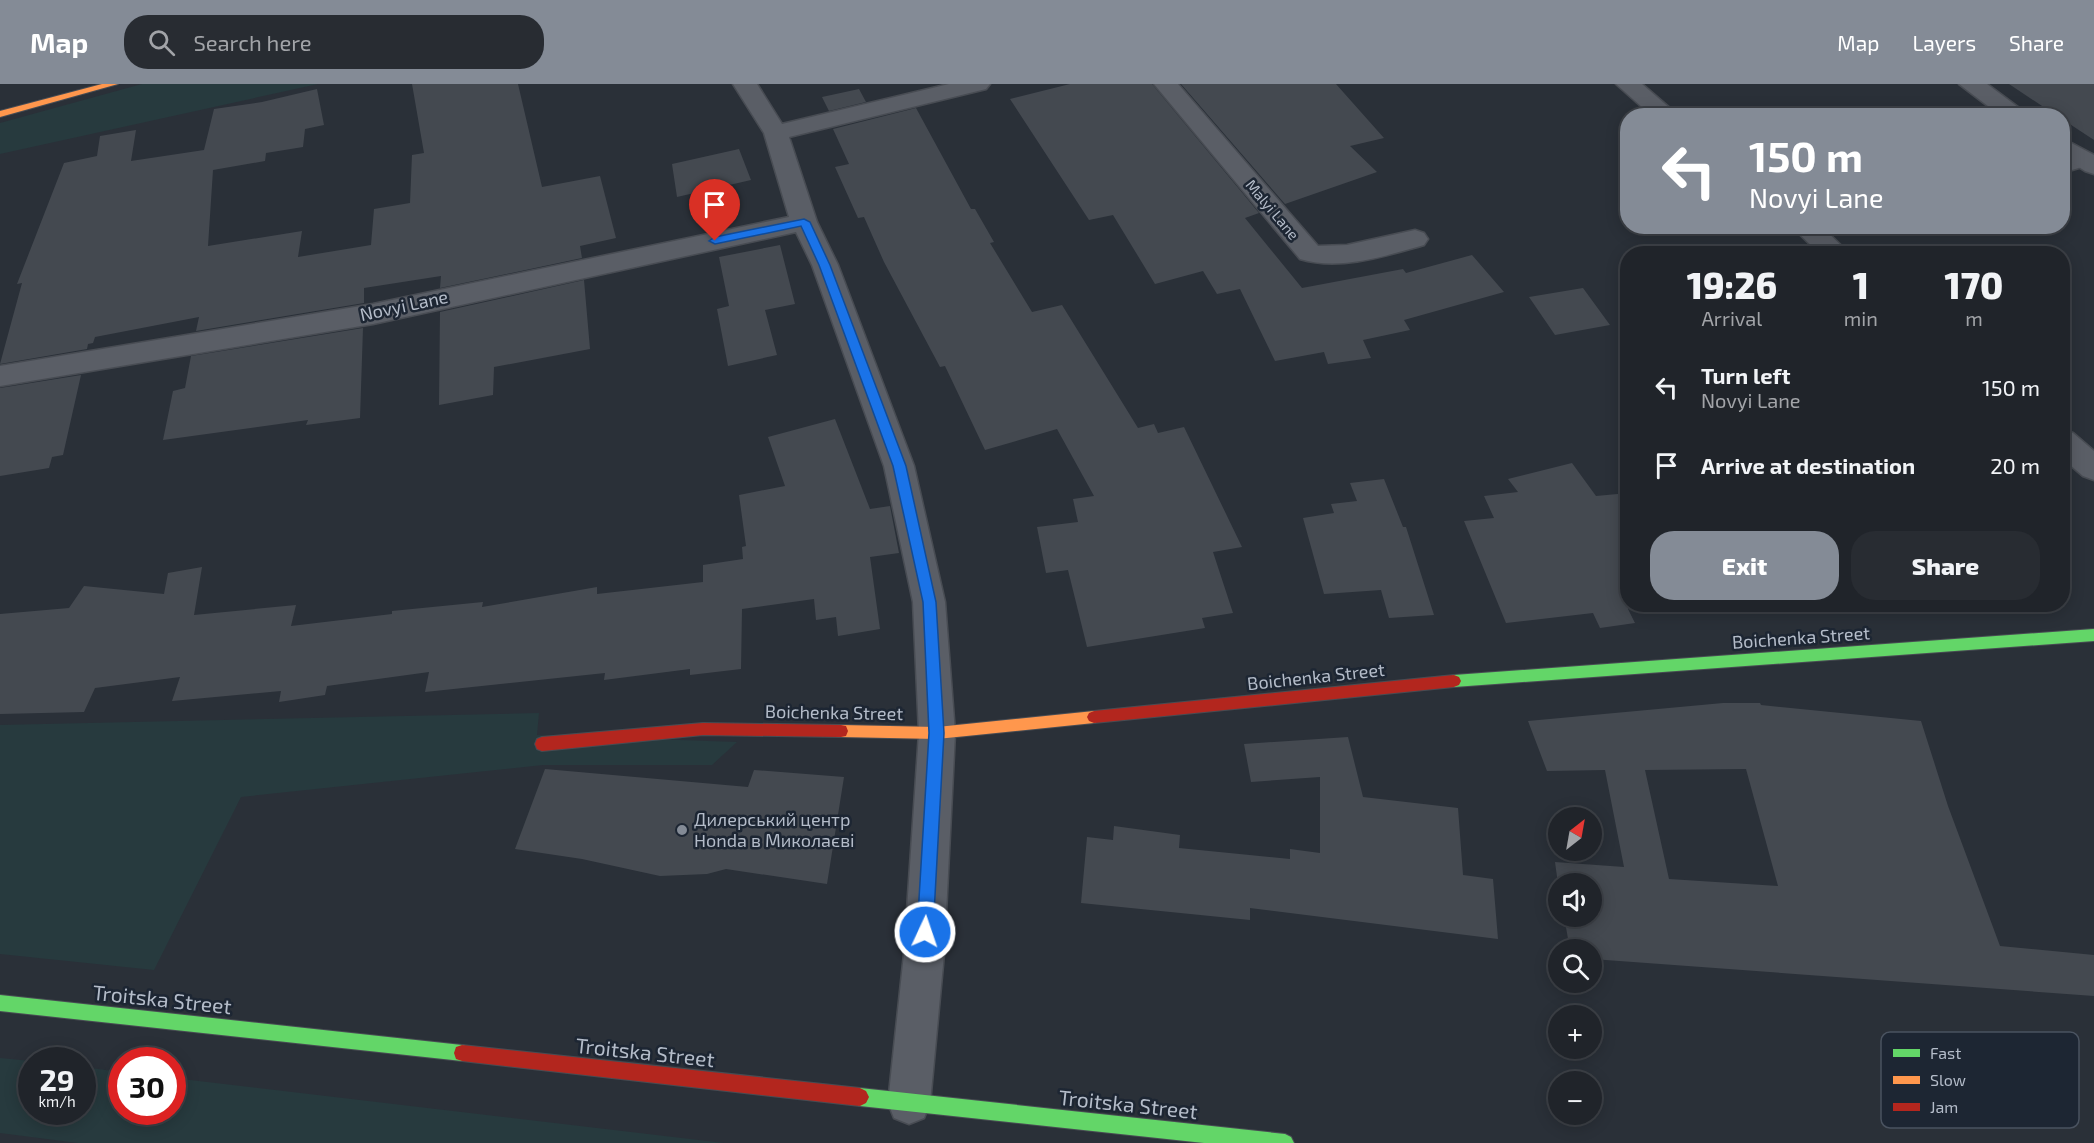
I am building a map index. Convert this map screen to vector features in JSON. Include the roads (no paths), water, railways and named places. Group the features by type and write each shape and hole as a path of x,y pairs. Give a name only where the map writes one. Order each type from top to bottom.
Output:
{"street":[{"path":"0,114 112,84"},
{"path":"745,84 776,133 804,222 825,265 899,466 929,602 937,733 924,954 909,1103"},
{"path":"776,133 978,84"},
{"name":"Malyi Lane","path":"1166,84 1310,253 1320,257 1415,239"},
{"path":"1628,84 1657,108"},
{"path":"1971,84 2006,108"},
{"path":"2070,150 2090,164"},
{"name":"Novyi Lane","path":"0,376 373,314 804,222"},
{"path":"1816,234 1828,246"},
{"path":"2070,448 2094,468"},
{"name":"Boichenka Street","path":"542,744 703,729 937,733 1486,678 2094,635"},
{"name":"Troitska Street","path":"0,1003 1220,1139 1285,1143"}],"lane":[{"path":"2070,167 2090,164"}],"place":[{"name":"Дилерський центр Honda в Миколаєві","path":"682,830"}]}
